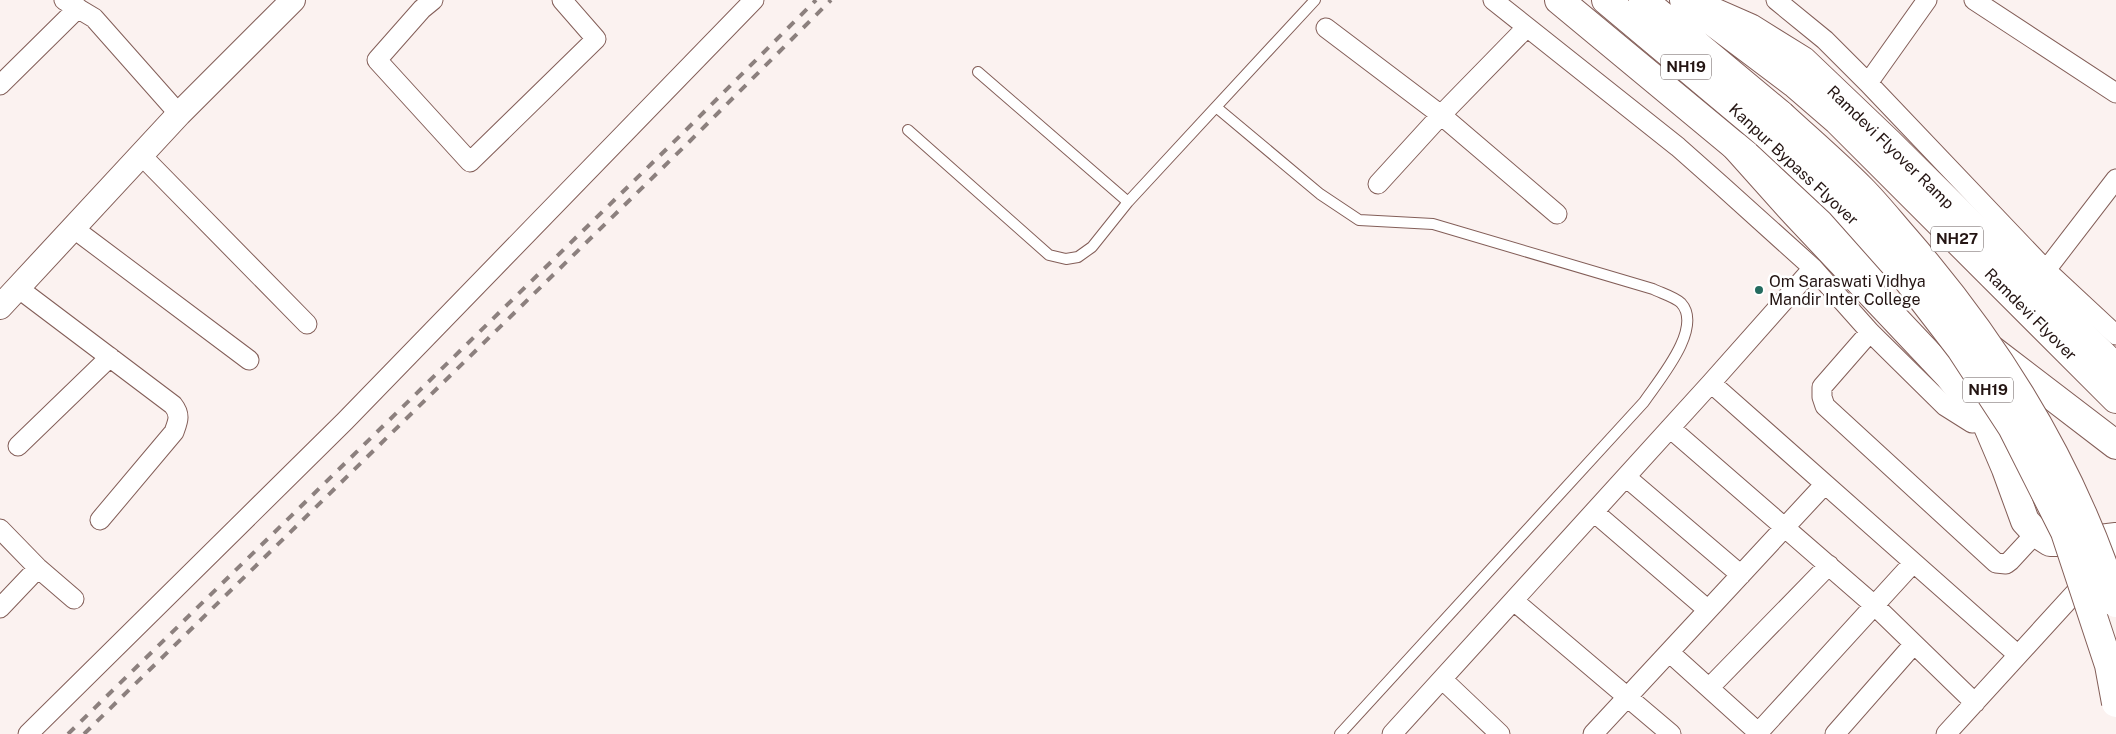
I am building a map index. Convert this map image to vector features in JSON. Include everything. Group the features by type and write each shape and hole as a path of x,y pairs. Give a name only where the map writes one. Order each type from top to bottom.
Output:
{"main road":[{"path":"1559,0 1898,278 2116,445"},
{"name":"Kanpur Bypass Flyover","path":"1606,0 1862,189 1927,264 1980,332 2036,417 2087,520 2116,603"},
{"name":"Kanpur Bypass Flyover","path":"1643,0 1773,124 1904,276 1961,348 2012,427 2065,532 2109,665 2116,703"},
{"name":"NH27","path":"1685,0 1798,72"},
{"name":"Ramdevi Flyover Ramp","path":"1798,72 1889,143 2116,368"},
{"name":"Ramdevi Flyover","path":"1798,72 1838,122 1908,189 2116,398"},
{"path":"1735,146 1796,214 1949,376 1986,422 2025,521 2036,533 2050,542 2075,542 2116,537"}],"street":[{"path":"0,307 179,114 293,0"},
{"path":"422,3 377,60 470,162 596,39 562,0"},
{"path":"28,734 345,421 754,0"},
{"path":"1493,0 1678,148 1813,268 1870,332 1944,406 1972,423 1986,422"},
{"path":"1776,0 1825,40 2046,270 2116,335"},
{"path":"1868,83 1926,0"},
{"path":"1974,0 2116,94"},
{"path":"0,85 71,4 94,18 179,114"},
{"path":"1378,184 1441,115 1527,27"},
{"path":"1326,28 1441,115 1557,214"},
{"path":"141,154 307,324"},
{"path":"2046,270 2116,179"},
{"path":"73,228 249,360"},
{"path":"1395,733 1813,268"},
{"path":"18,288 110,357 173,406 178,412 178,420 174,432 100,520"},
{"path":"1870,332 1822,387 1822,397 1825,406 1996,562 2006,564 2036,533"},
{"path":"18,446 110,357"},
{"path":"1711,383 2018,655"},
{"path":"1670,428 1829,565 1975,703"},
{"path":"1626,477 1741,575"},
{"path":"1593,734 1825,484"},
{"path":"1594,512 1708,610"},
{"path":"0,529 38,568 74,599"},
{"path":"1946,734 2116,548"},
{"path":"1669,652 1759,734 1913,563"},
{"path":"1709,688 1829,565"},
{"path":"0,608 38,568"},
{"path":"1514,601 1671,734"},
{"path":"1835,734 1914,644"},
{"path":"1442,679 1500,734"}],"lane":[{"path":"908,130 1049,255 1066,259 1078,258 1092,247 1128,202 1315,0"},
{"path":"978,72 1128,202"},
{"path":"1216,107 1320,194 1359,220 1433,224 1653,289 1680,302 1686,311 1688,325 1683,343 1644,402 1340,734"}],"railway":[{"path":"68,734 686,130 816,0"},
{"path":"84,734 690,141 831,0"}],"place":[{"name":"Om Saraswati Vidhya Mandir Inter College","path":"1759,290"}]}
